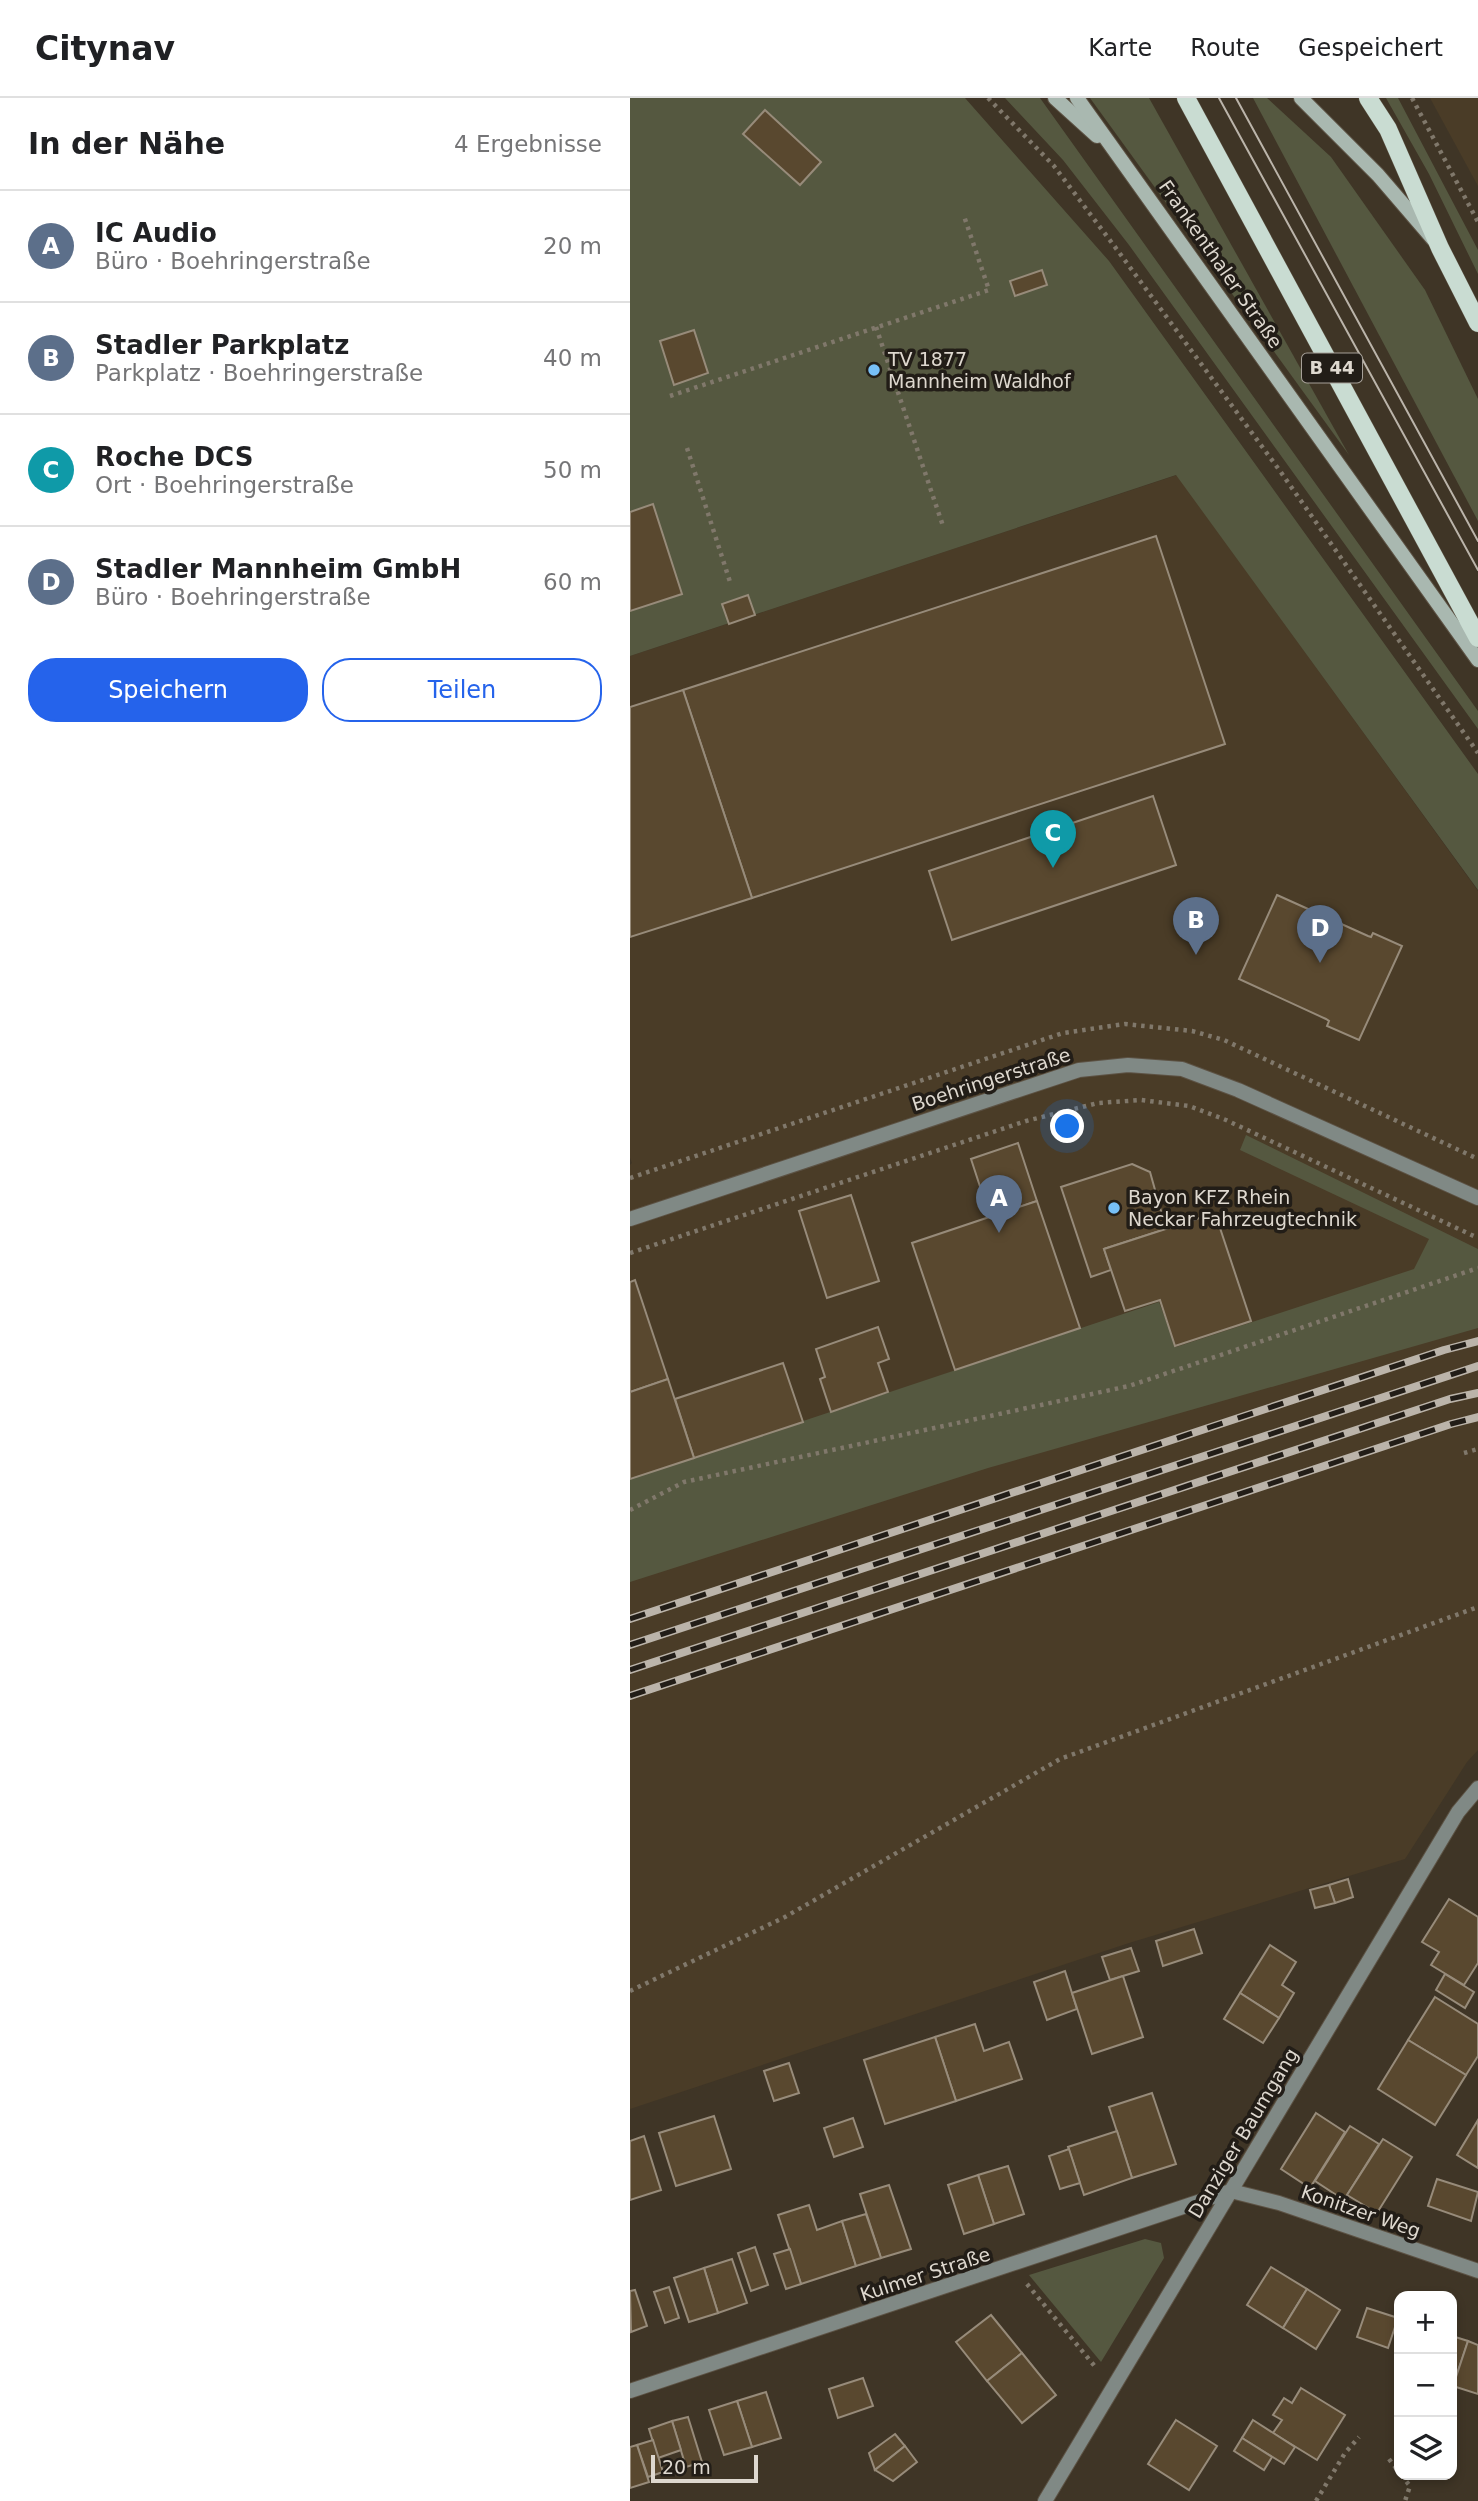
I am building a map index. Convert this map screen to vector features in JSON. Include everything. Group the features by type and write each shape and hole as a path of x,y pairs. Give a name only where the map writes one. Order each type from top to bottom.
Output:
{"main road":[{"path":"1055,98 1116,153"},
{"name":"Frankenthaler Straße","path":"1077,98 1478,660"},
{"name":"Frankenthaler Straße","path":"1186,98 1478,638"},
{"path":"1301,98 1378,175 1440,248"},
{"path":"1368,98 1388,129 1440,248 1478,323"}],"street":[{"name":"Boehringerstraße","path":"630,1219 1079,1070 1128,1065 1182,1069 1238,1090 1478,1198"},
{"name":"Danziger Baumgang","path":"1045,2501 1458,1812 1478,1788"},
{"name":"Kulmer Straße","path":"630,2391 1231,2191"},
{"name":"Konitzer Weg","path":"1231,2191 1279,2203 1478,2271"}],"path":[{"path":"988,98 1054,166 1118,251 1280,471 1478,753"},
{"path":"1412,98 1478,222"},
{"path":"670,396 989,290 964,216"},
{"path":"876,327 943,526"},
{"path":"687,448 731,585"},
{"path":"630,1253 1026,1121 1098,1103 1141,1100 1189,1107 1226,1120 1478,1238"},
{"path":"630,1510 684,1482 1129,1386 1478,1268"},
{"path":"1464,1453 1478,1450"},
{"path":"630,1991 785,1917 1060,1759 1478,1607"},
{"path":"1012,2266 1113,2389"},
{"path":"1316,2501 1345,2453 1359,2437"},
{"path":"1389,2459 1394,2465"},
{"path":"1405,2480 1410,2486 1405,2501"}],"shaded area":[{"path":"1430,98 1478,98 1478,186"},
{"path":"1177,475 1478,891 1478,1750 1467,1762 1405,1859 1129,1943 630,2109 630,656"}],"green space":[{"name":"TV 1877 Mannheim Waldhof","path":"630,98 965,98 1109,261 1478,774 1478,890 1176,475 630,656"},
{"path":"1005,98 1040,98 1478,711 1478,729 1129,245 1063,160"},
{"path":"1090,98 1149,98 1349,455"},
{"path":"1253,98 1267,98 1331,157 1425,290 1478,399 1478,521"},
{"path":"1386,98 1398,98 1478,250 1478,274 1429,174"},
{"path":"1246,1135 1478,1249 1478,1328 988,1468 630,1582 630,1479 1159,1302 1176,1347 1414,1269 1429,1239 1240,1150"},
{"path":"1145,2239 1161,2243 1164,2258 1101,2362 1029,2275"}],"building":[{"path":"765,110 821,162 800,185 743,134"},
{"path":"1042,270 1047,285 1015,296 1010,281"},
{"path":"694,330 708,373 674,385 660,341"},
{"path":"653,504 682,594 630,611 630,512"},
{"path":"1156,536 1225,744 752,898 683,690"},
{"path":"748,595 755,615 729,624 722,604"},
{"path":"683,690 752,898 630,937 630,707"},
{"path":"1153,796 1176,865 952,940 929,871"},
{"path":"1277,895 1368,936 1371,937 1373,933 1402,946 1359,1040 1327,1026 1329,1021 1326,1019 1239,979"},
{"path":"1018,1143 1037,1201 990,1217 971,1159"},
{"name":"Bayon KFZ Rhein Neckar Fahrzeugtechnik","path":"1132,1164 1150,1172 1166,1229 1104,1249 1111,1270 1091,1277 1061,1187"},
{"path":"851,1195 879,1281 827,1298 799,1211"},
{"path":"1037,1201 1080,1328 955,1370 912,1243"},
{"path":"1215,1213 1251,1321 1175,1346 1160,1300 1125,1311 1104,1249"},
{"path":"635,1280 668,1379 630,1392 630,1282"},
{"path":"878,1327 889,1359 878,1363 888,1392 831,1412 820,1379 825,1377 816,1349"},
{"path":"783,1363 803,1422 694,1458 675,1399"},
{"path":"668,1379 694,1458 630,1479 630,1392"},
{"path":"1348,1879 1353,1897 1335,1903 1329,1885"},
{"path":"1329,1885 1335,1903 1315,1908 1310,1890"},
{"path":"1449,1899 1478,1917 1478,1963 1464,1985 1431,1965 1439,1952 1422,1942"},
{"path":"1194,1929 1202,1953 1163,1966 1156,1941"},
{"path":"1270,1945 1296,1962 1282,1985 1294,1993 1279,2018 1240,1993"},
{"path":"1131,1948 1139,1971 1110,1980 1102,1957"},
{"path":"1065,1971 1077,2009 1047,2020 1034,1982"},
{"path":"1445,1974 1474,1992 1465,2008 1436,1990"},
{"path":"1123,1976 1143,2037 1092,2054 1072,1993"},
{"path":"1240,1993 1279,2018 1263,2043 1224,2019"},
{"path":"1435,1997 1478,2024 1478,2056 1466,2075 1408,2040"},
{"path":"975,2024 984,2051 1009,2042 1022,2079 956,2101 935,2037"},
{"path":"935,2037 956,2101 885,2124 864,2060"},
{"path":"1408,2040 1466,2075 1435,2125 1378,2089"},
{"path":"789,2063 799,2093 774,2101 764,2071"},
{"path":"1152,2093 1176,2164 1132,2178 1109,2107"},
{"path":"1316,2113 1345,2132 1310,2188 1281,2169"},
{"path":"714,2116 731,2169 676,2186 659,2133"},
{"path":"853,2118 863,2147 834,2157 824,2128"},
{"path":"1478,2120 1478,2168 1457,2155"},
{"path":"1350,2126 1379,2144 1344,2200 1315,2181"},
{"path":"1117,2131 1132,2178 1084,2195 1068,2147"},
{"path":"644,2136 661,2190 630,2200 630,2141"},
{"path":"1383,2139 1412,2157 1377,2213 1347,2195"},
{"path":"1069,2149 1080,2183 1060,2189 1049,2156"},
{"path":"1008,2166 1024,2214 994,2224 978,2175"},
{"path":"978,2175 994,2224 964,2234 948,2185"},
{"path":"1437,2179 1478,2192 1471,2221 1428,2206"},
{"path":"889,2185 911,2249 881,2258 860,2194"},
{"path":"809,2205 817,2230 842,2221 856,2266 801,2284 778,2215"},
{"path":"866,2214 881,2258 856,2266 842,2221"},
{"path":"755,2247 768,2285 751,2291 738,2253"},
{"path":"790,2249 801,2284 786,2289 774,2254"},
{"path":"732,2259 747,2303 718,2313 704,2268"},
{"path":"1271,2267 1307,2289 1283,2328 1247,2305"},
{"path":"704,2268 718,2313 689,2322 674,2278"},
{"path":"669,2287 679,2318 665,2323 654,2292"},
{"path":"1307,2289 1340,2310 1316,2349 1283,2328"},
{"path":"635,2290 647,2326 631,2332 630,2291"},
{"path":"1367,2308 1394,2317 1394,2330 1388,2348 1357,2337"},
{"path":"991,2315 1022,2353 987,2381 956,2342"},
{"path":"1457,2338 1468,2341 1457,2374"},
{"path":"1468,2341 1478,2345 1478,2394 1457,2387 1457,2374"},
{"path":"1022,2353 1056,2395 1022,2423 987,2381"},
{"path":"863,2378 873,2406 838,2418 829,2389"},
{"path":"1301,2388 1345,2415 1317,2460 1273,2433 1282,2420 1273,2415 1284,2398 1292,2403"},
{"path":"766,2392 781,2438 752,2447 737,2401"},
{"path":"737,2401 752,2447 724,2455 709,2410"},
{"path":"688,2417 702,2462 686,2467 672,2421"},
{"path":"1176,2420 1217,2446 1189,2490 1148,2464"},
{"path":"1253,2420 1295,2447 1284,2464 1242,2438"},
{"path":"672,2421 681,2450 658,2458 649,2429"},
{"path":"895,2434 905,2446 875,2470 869,2453"},
{"path":"1242,2438 1272,2457 1264,2470 1234,2451"},
{"path":"653,2440 663,2472 648,2477 637,2445"},
{"path":"637,2445 649,2482 630,2488 630,2447"},
{"path":"905,2446 917,2462 893,2481 875,2470"}],"tram line":[{"path":"1219,98 1478,570"},
{"path":"1236,98 1478,541"}],"railway":[{"path":"630,1619 1478,1341"},
{"path":"630,1645 1478,1366"},
{"path":"630,1670 1450,1399 1478,1393"},
{"path":"630,1696 1478,1417"}],"place":[{"name":"TV 1877 Mannheim Waldhof","path":"874,370"},
{"name":"Roche DCS","path":"1053,868"},
{"name":"Stadler Parkplatz","path":"1196,955"},
{"name":"Stadler Mannheim GmbH","path":"1320,963"},
{"name":"Bayon KFZ Rhein Neckar Fahrzeugtechnik","path":"1114,1208"},
{"name":"IC Audio","path":"999,1233"}]}
